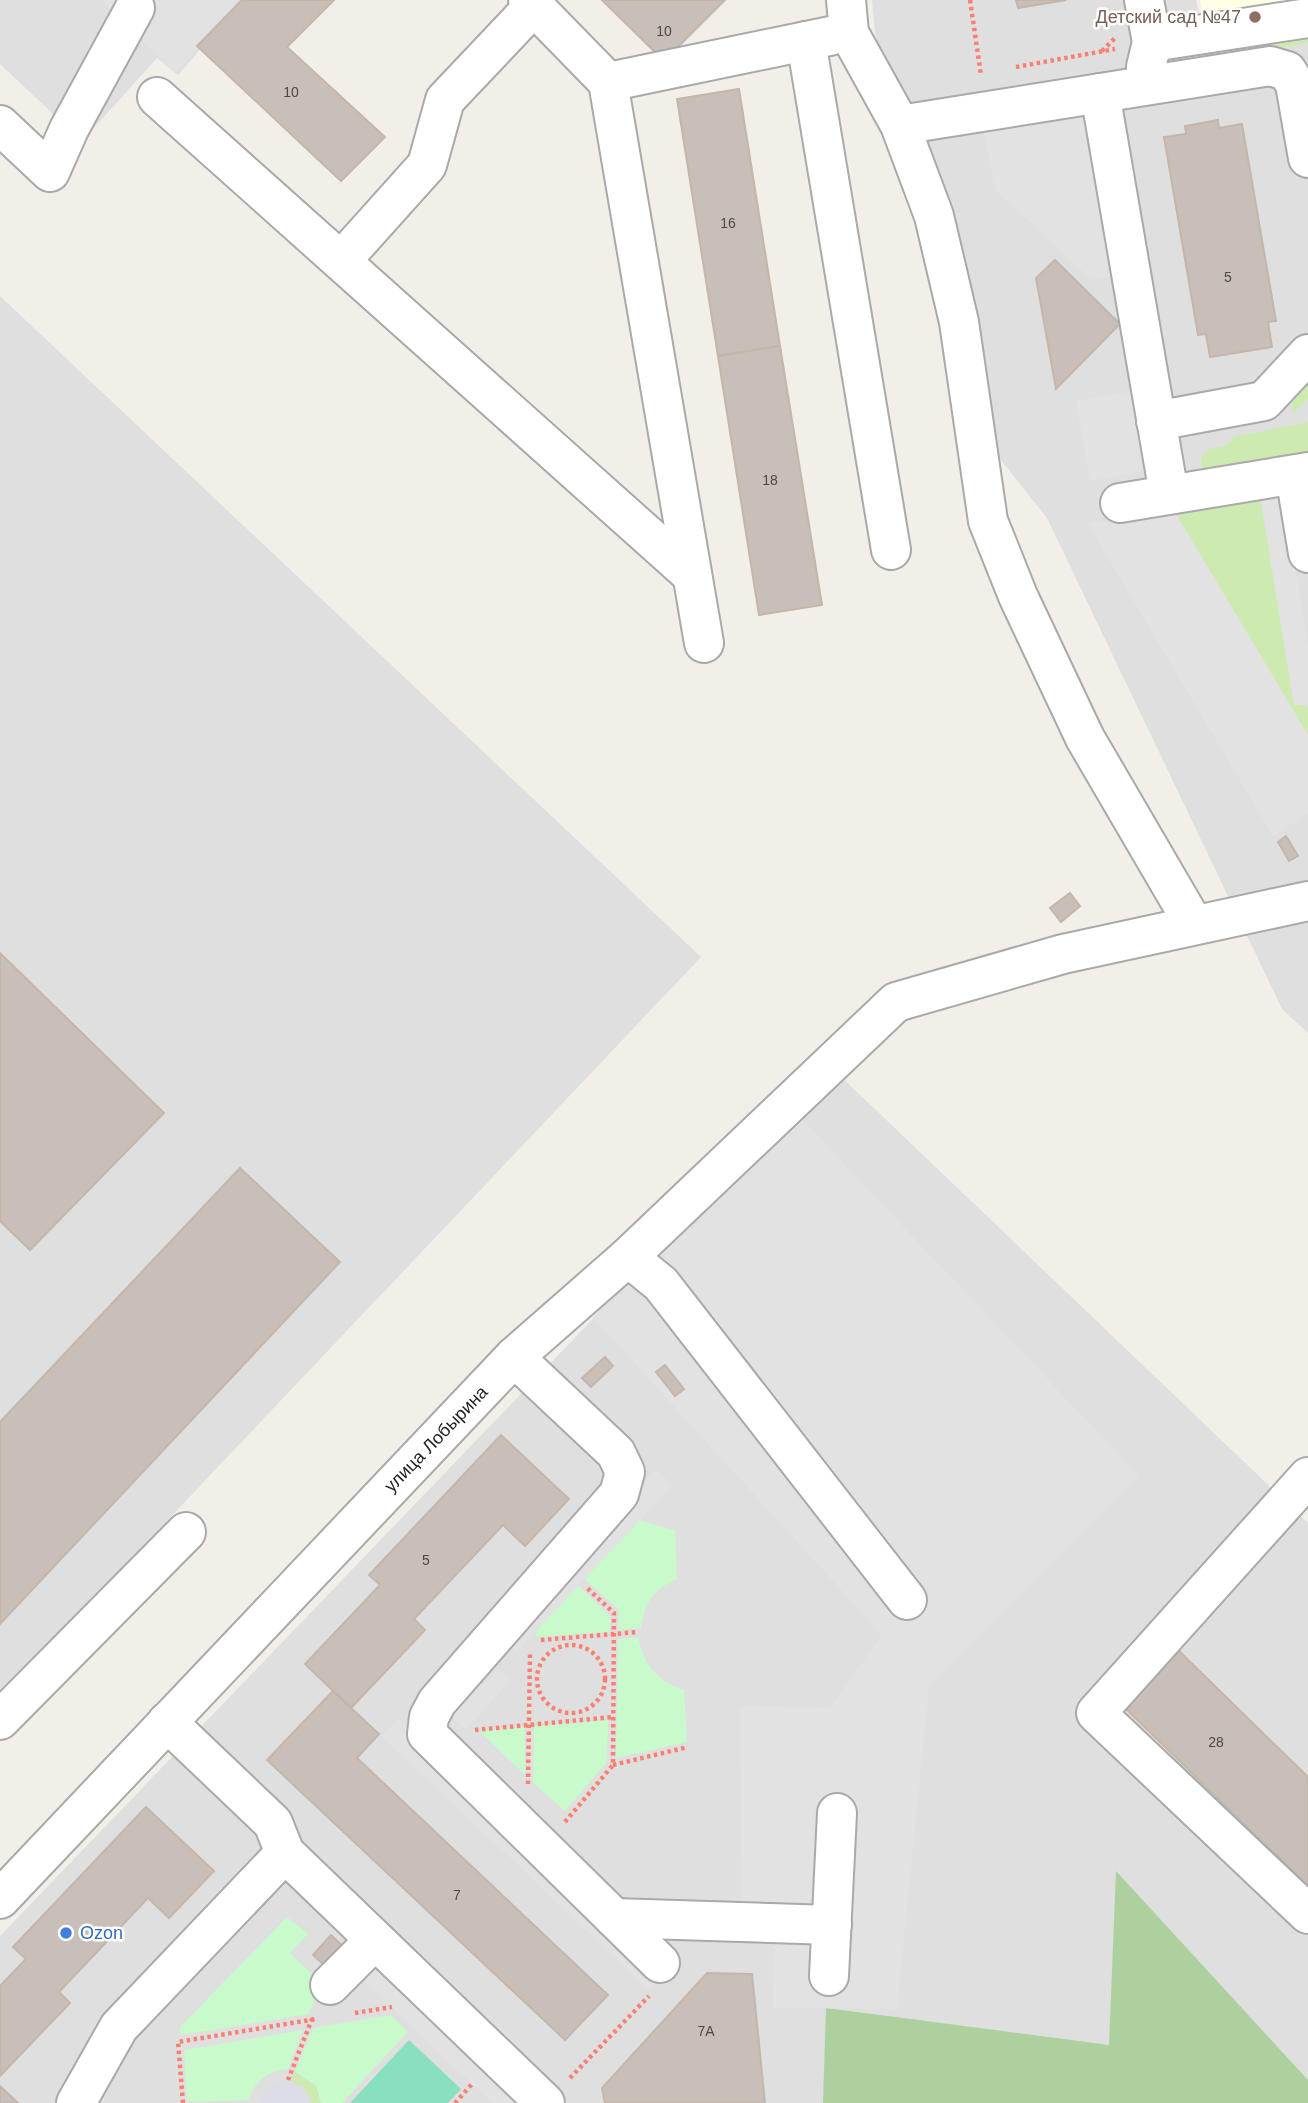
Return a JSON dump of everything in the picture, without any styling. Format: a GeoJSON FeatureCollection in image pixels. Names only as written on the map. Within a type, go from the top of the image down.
{"type":"FeatureCollection","features":[{"type":"Feature","properties":{"kind":"street"},"geometry":{"type":"LineString","coordinates":[[1141,86],[1152,42],[1144,0]]}},
{"type":"Feature","properties":{"kind":"street"},"geometry":{"type":"LineString","coordinates":[[341,261],[427,165],[445,100],[531,3],[608,82],[704,643]]}},
{"type":"Feature","properties":{"kind":"street"},"geometry":{"type":"LineString","coordinates":[[0,125],[50,172],[69,129],[135,9]]}},
{"type":"Feature","properties":{"kind":"street"},"geometry":{"type":"LineString","coordinates":[[1152,42],[1244,14],[1308,18]]}},
{"type":"Feature","properties":{"kind":"street"},"geometry":{"type":"LineString","coordinates":[[608,82],[806,41],[847,16],[900,125],[934,216],[960,322],[988,521],[1018,596],[1085,738],[1193,923],[1308,901]]}},
{"type":"Feature","properties":{"kind":"street"},"geometry":{"type":"LineString","coordinates":[[806,41],[891,550]]}},
{"type":"Feature","properties":{"kind":"street"},"geometry":{"type":"LineString","coordinates":[[900,125],[1270,66],[1287,71],[1295,84],[1308,158]]}},
{"type":"Feature","properties":{"kind":"street"},"geometry":{"type":"LineString","coordinates":[[1100,93],[1169,494]]}},
{"type":"Feature","properties":{"kind":"street"},"geometry":{"type":"LineString","coordinates":[[157,97],[692,575]]}},
{"type":"Feature","properties":{"kind":"street"},"geometry":{"type":"LineString","coordinates":[[1156,421],[1264,401],[1308,354]]}},
{"type":"Feature","properties":{"kind":"street"},"geometry":{"type":"LineString","coordinates":[[1120,503],[1301,474],[1308,553]]}},
{"type":"Feature","properties":{"kind":"street","name":"улица Лобырина"},"geometry":{"type":"LineString","coordinates":[[0,1899],[514,1357],[628,1258],[896,1002],[1063,954],[1193,923]]}},
{"type":"Feature","properties":{"kind":"street"},"geometry":{"type":"LineString","coordinates":[[628,1258],[661,1284],[907,1600]]}},
{"type":"Feature","properties":{"kind":"street"},"geometry":{"type":"LineString","coordinates":[[514,1357],[616,1453],[625,1472],[619,1494],[437,1702],[429,1717],[427,1734],[660,1963]]}},
{"type":"Feature","properties":{"kind":"street"},"geometry":{"type":"LineString","coordinates":[[1308,1476],[1096,1713],[1308,1914]]}},
{"type":"Feature","properties":{"kind":"street"},"geometry":{"type":"LineString","coordinates":[[0,1720],[186,1532]]}},
{"type":"Feature","properties":{"kind":"street"},"geometry":{"type":"LineString","coordinates":[[167,1722],[272,1823],[285,1853],[437,2000],[553,2095]]}},
{"type":"Feature","properties":{"kind":"street"},"geometry":{"type":"LineString","coordinates":[[829,1976],[837,1813]]}},
{"type":"Feature","properties":{"kind":"street"},"geometry":{"type":"LineString","coordinates":[[76,2103],[119,2027],[285,1853]]}},
{"type":"Feature","properties":{"kind":"street"},"geometry":{"type":"LineString","coordinates":[[614,1918],[832,1925]]}},
{"type":"Feature","properties":{"kind":"street"},"geometry":{"type":"LineString","coordinates":[[335,2006],[375,1940]]}},
{"type":"Feature","properties":{"kind":"path"},"geometry":{"type":"LineString","coordinates":[[970,0],[983,85]]}},
{"type":"Feature","properties":{"kind":"path"},"geometry":{"type":"LineString","coordinates":[[1008,68],[1152,42]]}},
{"type":"Feature","properties":{"kind":"path"},"geometry":{"type":"LineString","coordinates":[[981,73],[994,70]]}},
{"type":"Feature","properties":{"kind":"path"},"geometry":{"type":"LineString","coordinates":[[559,1562],[614,1613],[613,1765]]}},
{"type":"Feature","properties":{"kind":"path"},"geometry":{"type":"LineString","coordinates":[[535,1840],[529,1725],[530,1640],[638,1632]]}},
{"type":"Feature","properties":{"kind":"path"},"geometry":{"type":"LineString","coordinates":[[569,1637],[569,1646]]}},
{"type":"Feature","properties":{"kind":"path"},"geometry":{"type":"LineString","coordinates":[[569,1646],[579,1646],[594,1654],[603,1667],[606,1678],[602,1695],[595,1704],[586,1710],[573,1713],[558,1711],[549,1705],[539,1691],[537,1680],[544,1659],[557,1648],[569,1646]]}},
{"type":"Feature","properties":{"kind":"path"},"geometry":{"type":"LineString","coordinates":[[606,1678],[613,1678]]}},
{"type":"Feature","properties":{"kind":"path"},"geometry":{"type":"LineString","coordinates":[[530,1680],[537,1680]]}},
{"type":"Feature","properties":{"kind":"path"},"geometry":{"type":"LineString","coordinates":[[572,1721],[573,1713]]}},
{"type":"Feature","properties":{"kind":"path"},"geometry":{"type":"LineString","coordinates":[[427,1734],[613,1717]]}},
{"type":"Feature","properties":{"kind":"path"},"geometry":{"type":"LineString","coordinates":[[535,1840],[613,1765],[688,1747]]}},
{"type":"Feature","properties":{"kind":"path"},"geometry":{"type":"LineString","coordinates":[[553,2095],[672,1972],[660,1963]]}},
{"type":"Feature","properties":{"kind":"path"},"geometry":{"type":"LineString","coordinates":[[288,2080],[324,1990],[335,2006]]}},
{"type":"Feature","properties":{"kind":"path"},"geometry":{"type":"LineString","coordinates":[[183,2103],[178,2042],[312,2020],[335,2006],[437,2000]]}},
{"type":"Feature","properties":{"kind":"shaded area"},"geometry":{"type":"Polygon","coordinates":[[[0,0],[243,0],[178,75],[157,58],[82,141],[0,64],[0,0]]]}},
{"type":"Feature","properties":{"kind":"shaded area"},"geometry":{"type":"Polygon","coordinates":[[[101,0],[238,0],[176,73],[101,0]]]}},
{"type":"Feature","properties":{"kind":"shaded area"},"geometry":{"type":"Polygon","coordinates":[[[872,0],[1196,0],[1209,55],[1308,43],[1308,1033],[1282,1009],[1047,518],[985,440],[933,201],[875,33],[872,0]]]}},
{"type":"Feature","properties":{"kind":"shaded area","name":"Детский сад №47"},"geometry":{"type":"Polygon","coordinates":[[[1200,0],[1308,0],[1308,39],[1209,55],[1200,0]]]}},
{"type":"Feature","properties":{"kind":"shaded area"},"geometry":{"type":"Polygon","coordinates":[[[1083,79],[1117,276],[1092,280],[995,189],[978,98],[1083,79]]]}},
{"type":"Feature","properties":{"kind":"shaded area"},"geometry":{"type":"Polygon","coordinates":[[[0,296],[701,957],[0,1697],[0,296]]]}},
{"type":"Feature","properties":{"kind":"shaded area"},"geometry":{"type":"Polygon","coordinates":[[[1134,391],[1148,470],[1090,481],[1076,401],[1134,391]]]}},
{"type":"Feature","properties":{"kind":"shaded area"},"geometry":{"type":"Polygon","coordinates":[[[1283,490],[1308,646],[1308,704],[1301,705],[1294,705],[1260,495],[1283,490]]]}},
{"type":"Feature","properties":{"kind":"shaded area"},"geometry":{"type":"Polygon","coordinates":[[[1173,509],[1308,735],[1308,814],[1273,836],[1088,524],[1173,509]]]}},
{"type":"Feature","properties":{"kind":"shaded area"},"geometry":{"type":"Polygon","coordinates":[[[833,1069],[1308,1523],[1308,2103],[0,2103],[0,1936],[833,1069]]]}},
{"type":"Feature","properties":{"kind":"shaded area"},"geometry":{"type":"Polygon","coordinates":[[[794,1111],[1139,1476],[929,1686],[897,2009],[773,2008],[775,1909],[742,1907],[740,1706],[830,1708],[882,1635],[593,1317],[794,1111]]]}},
{"type":"Feature","properties":{"kind":"shaded area"},"geometry":{"type":"Polygon","coordinates":[[[656,1469],[673,1485],[516,1652],[499,1636],[656,1469]]]}},
{"type":"Feature","properties":{"kind":"shaded area"},"geometry":{"type":"Polygon","coordinates":[[[498,1668],[511,1680],[465,1729],[452,1717],[498,1668]]]}},
{"type":"Feature","properties":{"kind":"shaded area"},"geometry":{"type":"Polygon","coordinates":[[[398,1719],[665,1973],[649,1990],[382,1736],[398,1719]]]}},
{"type":"Feature","properties":{"kind":"shaded area"},"geometry":{"type":"Polygon","coordinates":[[[371,1958],[521,2103],[492,2103],[356,1973],[371,1958]]]}},
{"type":"Feature","properties":{"kind":"shaded area"},"geometry":{"type":"Polygon","coordinates":[[[283,2080],[304,2087],[311,2103],[260,2103],[267,2088],[283,2080]]]}},
{"type":"Feature","properties":{"kind":"green space"},"geometry":{"type":"Polygon","coordinates":[[[1308,39],[1308,43],[1175,66],[1172,61],[1308,39]]]}},
{"type":"Feature","properties":{"kind":"green space"},"geometry":{"type":"Polygon","coordinates":[[[1308,380],[1308,398],[1293,414],[1292,399],[1308,380]]]}},
{"type":"Feature","properties":{"kind":"green space"},"geometry":{"type":"Polygon","coordinates":[[[1308,420],[1308,456],[1203,472],[1201,457],[1209,449],[1225,446],[1236,436],[1305,423],[1308,420]]]}},
{"type":"Feature","properties":{"kind":"green space"},"geometry":{"type":"Polygon","coordinates":[[[1260,495],[1294,704],[1308,707],[1308,735],[1173,509],[1260,495]]]}},
{"type":"Feature","properties":{"kind":"green space"},"geometry":{"type":"Polygon","coordinates":[[[640,1520],[675,1531],[677,1579],[656,1592],[645,1611],[641,1628],[618,1630],[619,1610],[584,1579],[640,1520]]]}},
{"type":"Feature","properties":{"kind":"green space"},"geometry":{"type":"Polygon","coordinates":[[[578,1585],[610,1616],[610,1632],[536,1637],[536,1631],[578,1585]]]}},
{"type":"Feature","properties":{"kind":"green space"},"geometry":{"type":"Polygon","coordinates":[[[638,1637],[653,1670],[666,1682],[684,1690],[687,1742],[616,1758],[618,1639],[638,1637]]]}},
{"type":"Feature","properties":{"kind":"green space"},"geometry":{"type":"Polygon","coordinates":[[[608,1720],[607,1762],[565,1811],[533,1783],[534,1726],[608,1720]]]}},
{"type":"Feature","properties":{"kind":"green space"},"geometry":{"type":"Polygon","coordinates":[[[525,1727],[525,1775],[479,1731],[525,1727]]]}},
{"type":"Feature","properties":{"kind":"green space"},"geometry":{"type":"Polygon","coordinates":[[[1116,1871],[1308,2080],[1308,2103],[823,2103],[826,2008],[1109,2045],[1116,1871]]]}},
{"type":"Feature","properties":{"kind":"green space"},"geometry":{"type":"Polygon","coordinates":[[[287,1917],[308,1934],[290,1953],[321,1983],[309,2014],[180,2035],[180,2027],[287,1917]]]}},
{"type":"Feature","properties":{"kind":"green space"},"geometry":{"type":"Polygon","coordinates":[[[391,2015],[408,2032],[342,2103],[321,2103],[316,2085],[295,2072],[313,2028],[391,2015]]]}},
{"type":"Feature","properties":{"kind":"green space"},"geometry":{"type":"Polygon","coordinates":[[[303,2030],[288,2069],[268,2074],[258,2082],[249,2100],[187,2102],[184,2050],[303,2030]]]}},
{"type":"Feature","properties":{"kind":"green space"},"geometry":{"type":"Polygon","coordinates":[[[409,2040],[461,2089],[448,2103],[350,2103],[409,2040]]]}},
{"type":"Feature","properties":{"kind":"green space"},"geometry":{"type":"Polygon","coordinates":[[[295,2072],[316,2086],[321,2103],[311,2103],[310,2098],[291,2081],[295,2072]]]}},
{"type":"Feature","properties":{"kind":"building"},"geometry":{"type":"Polygon","coordinates":[[[242,0],[334,0],[287,47],[385,137],[341,181],[197,46],[242,0]]]}},
{"type":"Feature","properties":{"kind":"building"},"geometry":{"type":"Polygon","coordinates":[[[602,0],[725,0],[664,61],[602,0]]]}},
{"type":"Feature","properties":{"kind":"building"},"geometry":{"type":"Polygon","coordinates":[[[1016,0],[1066,0],[1018,8],[1016,0]]]}},
{"type":"Feature","properties":{"kind":"building"},"geometry":{"type":"Polygon","coordinates":[[[739,89],[780,346],[718,356],[677,99],[739,89]]]}},
{"type":"Feature","properties":{"kind":"building"},"geometry":{"type":"Polygon","coordinates":[[[1218,120],[1219,128],[1242,124],[1276,321],[1268,322],[1272,347],[1210,357],[1206,334],[1198,335],[1164,137],[1186,134],[1185,126],[1218,120]]]}},
{"type":"Feature","properties":{"kind":"building"},"geometry":{"type":"Polygon","coordinates":[[[1055,260],[1120,324],[1056,389],[1036,278],[1055,260]]]}},
{"type":"Feature","properties":{"kind":"building"},"geometry":{"type":"Polygon","coordinates":[[[780,346],[822,605],[759,615],[718,356],[780,346]]]}},
{"type":"Feature","properties":{"kind":"building"},"geometry":{"type":"Polygon","coordinates":[[[1286,836],[1298,856],[1289,861],[1278,842],[1286,836]]]}},
{"type":"Feature","properties":{"kind":"building"},"geometry":{"type":"Polygon","coordinates":[[[1070,893],[1080,906],[1061,922],[1050,908],[1070,893]]]}},
{"type":"Feature","properties":{"kind":"building"},"geometry":{"type":"Polygon","coordinates":[[[0,953],[164,1113],[30,1250],[0,1221],[0,953]]]}},
{"type":"Feature","properties":{"kind":"building"},"geometry":{"type":"Polygon","coordinates":[[[240,1168],[340,1262],[0,1624],[0,1422],[240,1168]]]}},
{"type":"Feature","properties":{"kind":"building"},"geometry":{"type":"Polygon","coordinates":[[[605,1357],[613,1366],[591,1387],[582,1378],[605,1357]]]}},
{"type":"Feature","properties":{"kind":"building"},"geometry":{"type":"Polygon","coordinates":[[[665,1365],[684,1389],[675,1396],[656,1372],[665,1365]]]}},
{"type":"Feature","properties":{"kind":"building"},"geometry":{"type":"Polygon","coordinates":[[[501,1435],[569,1499],[525,1546],[503,1525],[414,1619],[425,1630],[351,1708],[305,1664],[380,1585],[369,1575],[501,1435]]]}},
{"type":"Feature","properties":{"kind":"building"},"geometry":{"type":"Polygon","coordinates":[[[1179,1651],[1308,1777],[1308,1886],[1124,1707],[1179,1651]]]}},
{"type":"Feature","properties":{"kind":"building"},"geometry":{"type":"Polygon","coordinates":[[[333,1691],[379,1734],[357,1758],[608,1995],[565,2040],[267,1760],[333,1691]]]}},
{"type":"Feature","properties":{"kind":"building"},"geometry":{"type":"Polygon","coordinates":[[[146,1807],[214,1871],[169,1918],[148,1898],[59,1992],[70,2003],[0,2076],[0,1986],[26,1959],[13,1947],[146,1807]]]}},
{"type":"Feature","properties":{"kind":"building"},"geometry":{"type":"Polygon","coordinates":[[[331,1935],[349,1952],[331,1971],[313,1955],[331,1935]]]}},
{"type":"Feature","properties":{"kind":"building"},"geometry":{"type":"Polygon","coordinates":[[[707,1973],[752,1974],[765,2103],[605,2103],[602,2088],[707,1973]]]}},
{"type":"Feature","properties":{"kind":"building"},"geometry":{"type":"Polygon","coordinates":[[[0,2086],[18,2103],[0,2103],[0,2086]]]}},
{"type":"Feature","properties":{"kind":"place","name":"Детский сад №47"},"geometry":{"type":"Point","coordinates":[1255,17]}},
{"type":"Feature","properties":{"kind":"place","name":"Ozon"},"geometry":{"type":"Point","coordinates":[66,1933]}}]}
